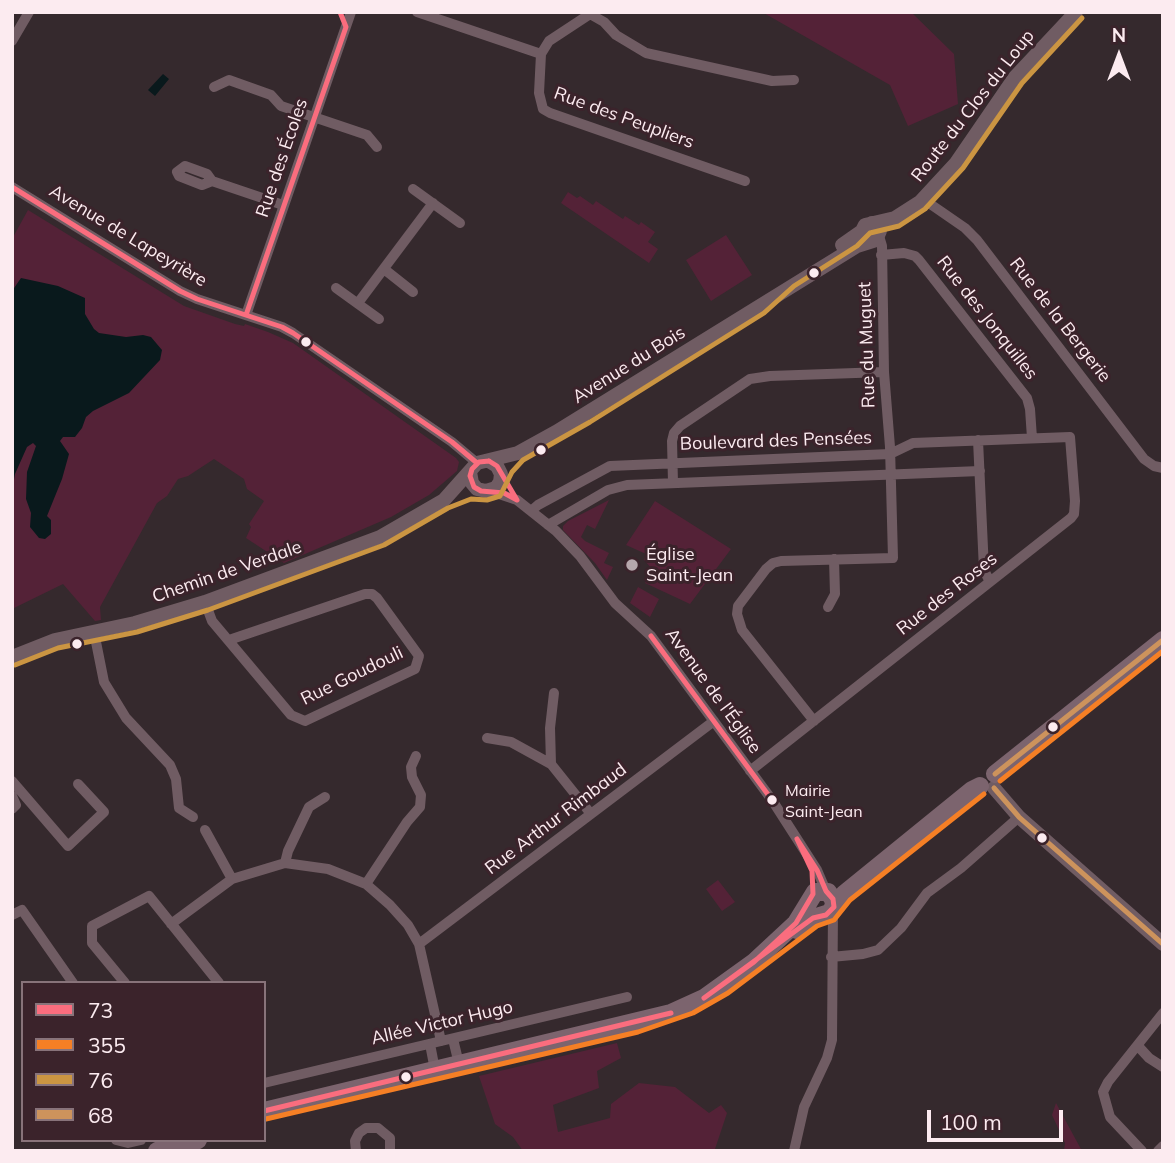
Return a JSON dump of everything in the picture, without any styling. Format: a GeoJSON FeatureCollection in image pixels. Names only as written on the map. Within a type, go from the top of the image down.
{"type":"FeatureCollection","features":[{"type":"Feature","properties":{"kind":"main road"},"geometry":{"type":"LineString","coordinates":[[266,1111],[671,1013],[723,986],[838,888],[990,783],[1163,640]]}},
{"type":"Feature","properties":{"kind":"main road"},"geometry":{"type":"LineString","coordinates":[[823,903],[844,894],[927,827]]}},
{"type":"Feature","properties":{"kind":"main road"},"geometry":{"type":"LineString","coordinates":[[157,1151],[177,1142]]}},
{"type":"Feature","properties":{"kind":"main road"},"geometry":{"type":"LineString","coordinates":[[176,1151],[194,1142]]}},
{"type":"Feature","properties":{"kind":"street","name":"Rue des Écoles"},"geometry":{"type":"LineString","coordinates":[[246,315],[351,12]]}},
{"type":"Feature","properties":{"kind":"street"},"geometry":{"type":"LineString","coordinates":[[417,12],[541,54],[549,41],[590,13],[604,22],[616,35],[646,53],[772,81],[794,80]]}},
{"type":"Feature","properties":{"kind":"street","name":"Route du Clos du Loup"},"geometry":{"type":"LineString","coordinates":[[872,234],[921,200],[956,163],[1015,77],[1076,12]]}},
{"type":"Feature","properties":{"kind":"street"},"geometry":{"type":"LineString","coordinates":[[12,41],[27,13]]}},
{"type":"Feature","properties":{"kind":"street","name":"Rue des Peupliers"},"geometry":{"type":"LineString","coordinates":[[541,54],[539,93],[543,109],[745,180]]}},
{"type":"Feature","properties":{"kind":"street"},"geometry":{"type":"LineString","coordinates":[[214,87],[229,80],[271,95],[281,106],[367,135],[377,147]]}},
{"type":"Feature","properties":{"kind":"street"},"geometry":{"type":"LineString","coordinates":[[212,181],[284,205]]}},
{"type":"Feature","properties":{"kind":"street","name":"Avenue de Lapeyrière"},"geometry":{"type":"LineString","coordinates":[[12,187],[180,291],[293,333],[452,442],[479,465]]}},
{"type":"Feature","properties":{"kind":"street"},"geometry":{"type":"LineString","coordinates":[[413,189],[460,223]]}},
{"type":"Feature","properties":{"kind":"street","name":"Rue de la Bergerie"},"geometry":{"type":"LineString","coordinates":[[921,200],[965,228],[977,240],[1144,459],[1163,468]]}},
{"type":"Feature","properties":{"kind":"street"},"geometry":{"type":"LineString","coordinates":[[358,303],[433,203]]}},
{"type":"Feature","properties":{"kind":"street","name":"Rue du Muguet"},"geometry":{"type":"LineString","coordinates":[[834,559],[893,558],[881,255],[872,234]]}},
{"type":"Feature","properties":{"kind":"street","name":"Avenue du Bois"},"geometry":{"type":"LineString","coordinates":[[479,465],[517,453],[585,415],[758,306],[780,296],[872,234]]}},
{"type":"Feature","properties":{"kind":"street","name":"Rue des Jonquilles"},"geometry":{"type":"LineString","coordinates":[[881,255],[904,253],[919,260],[1027,398],[1032,438]]}},
{"type":"Feature","properties":{"kind":"street"},"geometry":{"type":"LineString","coordinates":[[384,269],[412,292]]}},
{"type":"Feature","properties":{"kind":"street"},"geometry":{"type":"LineString","coordinates":[[336,288],[379,319]]}},
{"type":"Feature","properties":{"kind":"street"},"geometry":{"type":"LineString","coordinates":[[673,483],[672,441],[680,426],[750,379],[884,372]]}},
{"type":"Feature","properties":{"kind":"street","name":"Rue des Roses"},"geometry":{"type":"LineString","coordinates":[[750,771],[1074,514],[1070,437],[1032,438]]}},
{"type":"Feature","properties":{"kind":"street","name":"Boulevard des Pensées"},"geometry":{"type":"LineString","coordinates":[[531,510],[610,466],[890,454],[913,443],[1032,438]]}},
{"type":"Feature","properties":{"kind":"street"},"geometry":{"type":"LineString","coordinates":[[978,440],[984,570],[990,582]]}},
{"type":"Feature","properties":{"kind":"street","name":"Avenue du Bois"},"geometry":{"type":"LineString","coordinates":[[501,475],[517,453]]}},
{"type":"Feature","properties":{"kind":"street"},"geometry":{"type":"LineString","coordinates":[[479,465],[497,466],[501,475],[496,488],[484,490],[472,483],[479,465]]}},
{"type":"Feature","properties":{"kind":"street","name":"Chemin de Verdale"},"geometry":{"type":"LineString","coordinates":[[12,657],[40,644],[143,621],[205,602],[380,537],[444,500],[479,465]]}},
{"type":"Feature","properties":{"kind":"street"},"geometry":{"type":"LineString","coordinates":[[548,525],[608,490],[627,485],[980,471]]}},
{"type":"Feature","properties":{"kind":"street","name":"Avenue de l'Église"},"geometry":{"type":"LineString","coordinates":[[501,475],[517,500]]}},
{"type":"Feature","properties":{"kind":"street","name":"Chemin de Verdale"},"geometry":{"type":"LineString","coordinates":[[444,500],[484,490]]}},
{"type":"Feature","properties":{"kind":"street","name":"Avenue de l'Église"},"geometry":{"type":"LineString","coordinates":[[484,490],[517,500],[531,510],[580,555],[615,603],[651,636],[772,800],[817,870],[828,937],[831,941],[831,957]]}},
{"type":"Feature","properties":{"kind":"street"},"geometry":{"type":"LineString","coordinates":[[814,721],[742,630],[737,614],[738,607],[766,569],[774,564],[834,559],[835,594],[828,607]]}},
{"type":"Feature","properties":{"kind":"street","name":"Rue Goudouli"},"geometry":{"type":"LineString","coordinates":[[205,602],[212,621],[291,715],[305,721],[415,669],[419,656],[372,594],[365,594],[229,640]]}},
{"type":"Feature","properties":{"kind":"street"},"geometry":{"type":"LineString","coordinates":[[94,632],[104,682],[127,718],[170,765],[176,779],[179,808],[193,817]]}},
{"type":"Feature","properties":{"kind":"street"},"geometry":{"type":"LineString","coordinates":[[551,764],[550,728],[554,693]]}},
{"type":"Feature","properties":{"kind":"street","name":"Rue Arthur Rimbaud"},"geometry":{"type":"LineString","coordinates":[[419,944],[714,721]]}},
{"type":"Feature","properties":{"kind":"street"},"geometry":{"type":"LineString","coordinates":[[487,738],[511,743],[551,764],[591,814]]}},
{"type":"Feature","properties":{"kind":"street"},"geometry":{"type":"LineString","coordinates":[[366,884],[420,807],[421,795],[411,767],[416,756]]}},
{"type":"Feature","properties":{"kind":"street"},"geometry":{"type":"LineString","coordinates":[[12,781],[68,846],[104,812],[78,785]]}},
{"type":"Feature","properties":{"kind":"street"},"geometry":{"type":"LineString","coordinates":[[990,783],[1019,817],[1163,944]]}},
{"type":"Feature","properties":{"kind":"street"},"geometry":{"type":"LineString","coordinates":[[12,796],[16,805],[12,809]]}},
{"type":"Feature","properties":{"kind":"street"},"geometry":{"type":"LineString","coordinates":[[285,863],[309,807],[325,797]]}},
{"type":"Feature","properties":{"kind":"street"},"geometry":{"type":"LineString","coordinates":[[794,1151],[804,1107],[827,1059],[832,1040],[831,957],[878,950],[901,928],[927,894],[1019,817]]}},
{"type":"Feature","properties":{"kind":"street"},"geometry":{"type":"LineString","coordinates":[[205,830],[232,879]]}},
{"type":"Feature","properties":{"kind":"street"},"geometry":{"type":"LineString","coordinates":[[171,924],[232,879],[285,863],[328,869],[366,884],[408,925],[419,944],[441,1041],[435,1070]]}},
{"type":"Feature","properties":{"kind":"street"},"geometry":{"type":"LineString","coordinates":[[123,981],[92,943],[92,926],[149,896],[217,981]]}},
{"type":"Feature","properties":{"kind":"street"},"geometry":{"type":"LineString","coordinates":[[12,915],[22,910],[72,981]]}},
{"type":"Feature","properties":{"kind":"street","name":"Allée Victor Hugo"},"geometry":{"type":"LineString","coordinates":[[266,1083],[627,998]]}},
{"type":"Feature","properties":{"kind":"street"},"geometry":{"type":"LineString","coordinates":[[1142,1151],[1110,1117],[1103,1092],[1163,1013]]}},
{"type":"Feature","properties":{"kind":"street"},"geometry":{"type":"LineString","coordinates":[[441,1041],[459,1064]]}},
{"type":"Feature","properties":{"kind":"street"},"geometry":{"type":"LineString","coordinates":[[1138,1046],[1149,1059],[1163,1067]]}},
{"type":"Feature","properties":{"kind":"street"},"geometry":{"type":"LineString","coordinates":[[356,1151],[355,1141],[359,1133],[366,1128],[379,1128],[390,1138],[390,1151]]}},
{"type":"Feature","properties":{"kind":"street"},"geometry":{"type":"LineString","coordinates":[[1158,1151],[1163,1146]]}},
{"type":"Feature","properties":{"kind":"shaded area"},"geometry":{"type":"Polygon","coordinates":[[[762,12],[911,12],[954,54],[958,104],[908,126],[890,85],[762,12]]]}},
{"type":"Feature","properties":{"kind":"shaded area"},"geometry":{"type":"Polygon","coordinates":[[[163,74],[169,79],[155,96],[148,90],[163,74]]]}},
{"type":"Feature","properties":{"kind":"shaded area"},"geometry":{"type":"Polygon","coordinates":[[[568,192],[593,205],[596,201],[623,219],[625,216],[639,225],[641,222],[655,232],[648,242],[658,249],[649,263],[561,203],[568,192]]]}},
{"type":"Feature","properties":{"kind":"shaded area"},"geometry":{"type":"Polygon","coordinates":[[[28,210],[184,306],[235,324],[245,324],[293,343],[456,458],[459,462],[457,471],[429,495],[391,517],[284,563],[246,538],[251,527],[249,524],[264,501],[247,489],[244,479],[214,459],[188,476],[178,479],[167,496],[157,503],[100,607],[101,620],[95,621],[63,584],[12,609],[12,239],[28,210]]]}},
{"type":"Feature","properties":{"kind":"shaded area"},"geometry":{"type":"Polygon","coordinates":[[[726,235],[752,275],[711,301],[686,260],[726,235]]]}},
{"type":"Feature","properties":{"kind":"shaded area"},"geometry":{"type":"Polygon","coordinates":[[[21,278],[58,286],[85,298],[85,314],[99,333],[151,337],[162,350],[160,360],[129,393],[93,411],[86,417],[75,437],[63,437],[60,441],[69,454],[47,516],[51,520],[51,534],[45,539],[39,538],[30,527],[31,513],[26,499],[27,472],[36,446],[33,443],[27,447],[15,474],[12,490],[12,291],[21,278]]]}},
{"type":"Feature","properties":{"kind":"shaded area"},"geometry":{"type":"Polygon","coordinates":[[[609,500],[595,529],[587,525],[581,537],[609,553],[604,563],[613,567],[607,580],[595,563],[563,530],[563,526],[609,500]]]}},
{"type":"Feature","properties":{"kind":"shaded area"},"geometry":{"type":"Polygon","coordinates":[[[655,501],[731,549],[690,604],[645,583],[652,569],[644,560],[646,554],[626,545],[655,501]]]}},
{"type":"Feature","properties":{"kind":"shaded area"},"geometry":{"type":"Polygon","coordinates":[[[638,587],[659,599],[650,617],[630,603],[638,587]]]}},
{"type":"Feature","properties":{"kind":"shaded area"},"geometry":{"type":"Polygon","coordinates":[[[718,880],[735,902],[722,911],[706,889],[718,880]]]}},
{"type":"Feature","properties":{"kind":"shaded area"},"geometry":{"type":"Polygon","coordinates":[[[617,1043],[621,1058],[597,1071],[599,1088],[553,1105],[558,1132],[610,1118],[611,1104],[639,1083],[675,1087],[709,1113],[721,1105],[727,1113],[715,1149],[717,1151],[523,1151],[513,1137],[495,1124],[479,1076],[617,1043]]]}},
{"type":"Feature","properties":{"kind":"shaded area"},"geometry":{"type":"Polygon","coordinates":[[[1056,1103],[1082,1151],[1064,1151],[1065,1143],[1052,1115],[1056,1103]]]}},
{"type":"Feature","properties":{"kind":"transit line","name":"73"},"geometry":{"type":"LineString","coordinates":[[246,315],[346,27],[340,12]]}},
{"type":"Feature","properties":{"kind":"transit line","name":"76"},"geometry":{"type":"LineString","coordinates":[[15,665],[58,648],[137,632],[208,610],[384,545],[448,508],[471,499],[487,500],[500,496],[512,472],[523,460],[590,422],[764,313],[794,286],[857,246],[870,233],[899,226],[925,209],[963,168],[1022,83],[1082,18]]}},
{"type":"Feature","properties":{"kind":"transit line","name":"73"},"geometry":{"type":"LineString","coordinates":[[12,187],[180,291],[293,333],[452,442],[477,463]]}},
{"type":"Feature","properties":{"kind":"transit line","name":"73"},"geometry":{"type":"LineString","coordinates":[[489,461],[497,466],[517,500],[504,493],[481,491],[474,487],[470,476],[472,469],[479,462],[489,461]]}},
{"type":"Feature","properties":{"kind":"transit line","name":"73"},"geometry":{"type":"LineString","coordinates":[[651,636],[772,800]]}},
{"type":"Feature","properties":{"kind":"transit line","name":"73"},"geometry":{"type":"LineString","coordinates":[[651,636],[772,800]]}},
{"type":"Feature","properties":{"kind":"transit line","name":"68"},"geometry":{"type":"LineString","coordinates":[[995,774],[1163,640]]}},
{"type":"Feature","properties":{"kind":"transit line","name":"355"},"geometry":{"type":"LineString","coordinates":[[1000,781],[1163,651]]}},
{"type":"Feature","properties":{"kind":"transit line","name":"68"},"geometry":{"type":"LineString","coordinates":[[994,788],[1019,817],[1163,944]]}},
{"type":"Feature","properties":{"kind":"transit line","name":"355"},"geometry":{"type":"LineString","coordinates":[[266,1119],[638,1032],[693,1013],[728,993],[817,926],[834,920],[850,900],[984,794]]}},
{"type":"Feature","properties":{"kind":"transit line","name":"73"},"geometry":{"type":"LineString","coordinates":[[704,998],[754,962],[796,923],[813,894],[812,871],[797,839]]}},
{"type":"Feature","properties":{"kind":"transit line","name":"73"},"geometry":{"type":"LineString","coordinates":[[704,998],[813,918],[826,915],[834,907],[833,899],[797,839]]}},
{"type":"Feature","properties":{"kind":"transit line","name":"73"},"geometry":{"type":"LineString","coordinates":[[266,1111],[671,1013]]}},
{"type":"Feature","properties":{"kind":"transit line","name":"73"},"geometry":{"type":"LineString","coordinates":[[266,1111],[671,1013]]}},
{"type":"Feature","properties":{"kind":"place","name":"Église Saint-Jean"},"geometry":{"type":"Point","coordinates":[632,565]}},
{"type":"Feature","properties":{"kind":"place","name":"Mairie Saint-Jean"},"geometry":{"type":"Point","coordinates":[772,800]}}]}
